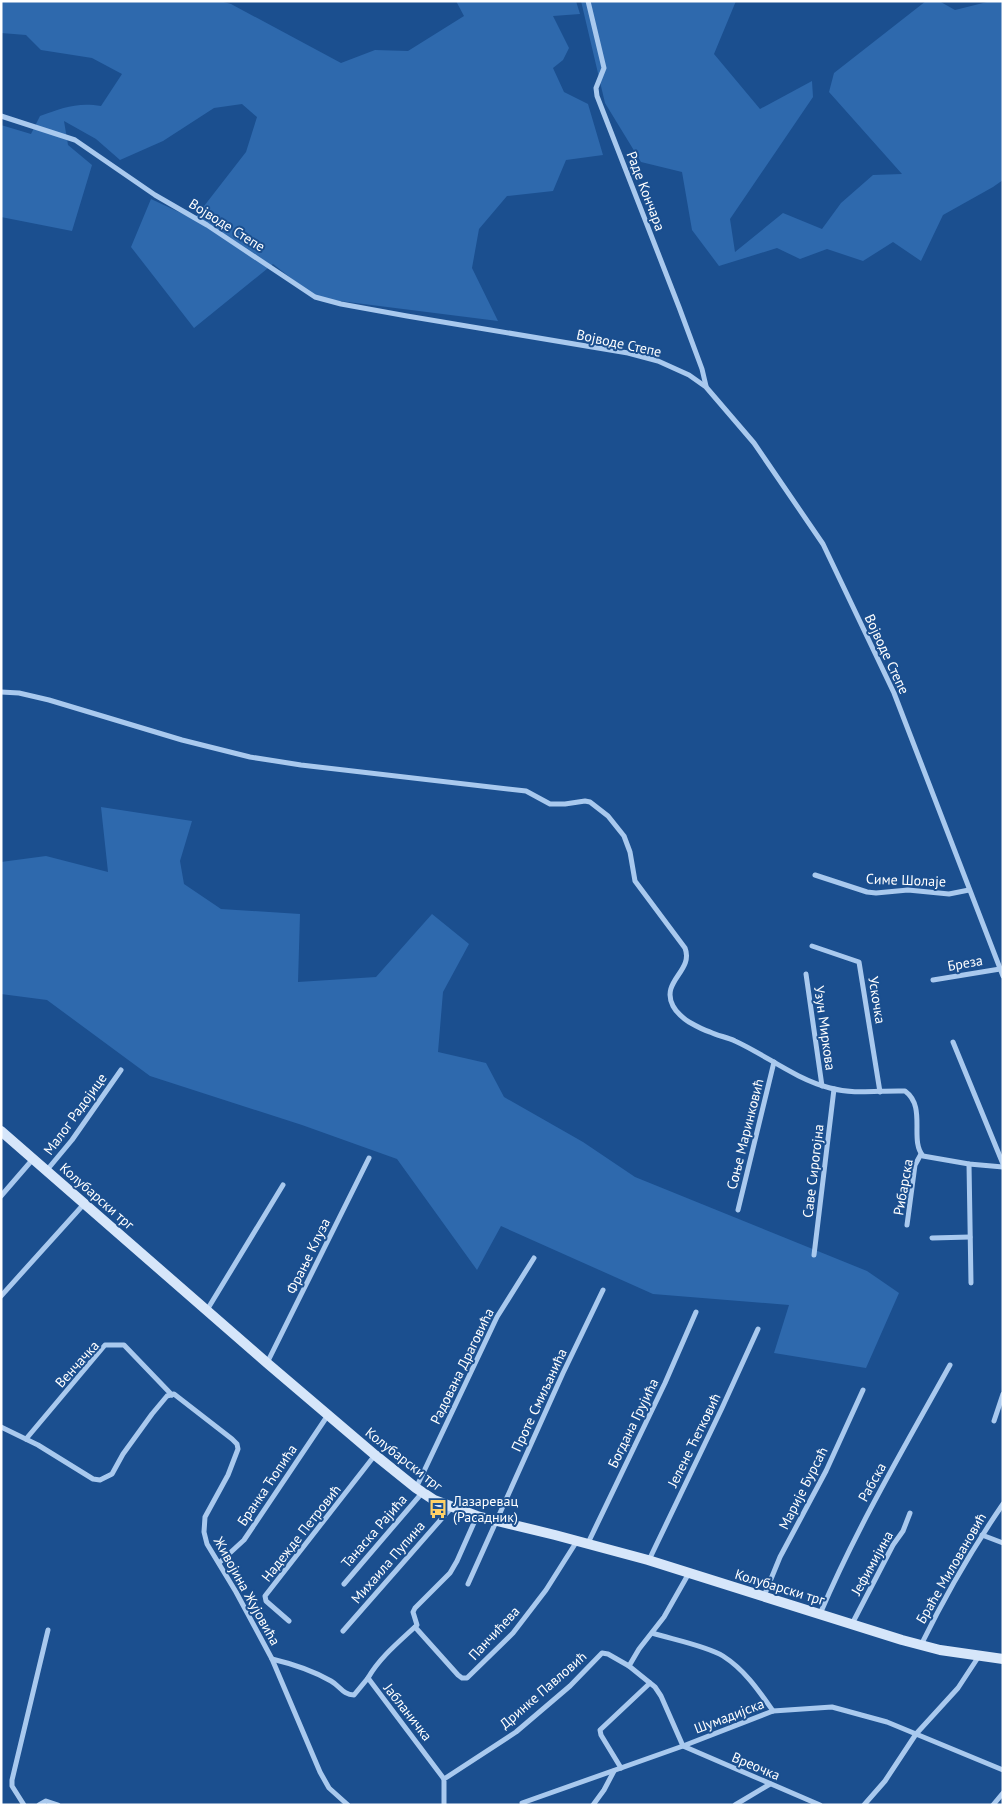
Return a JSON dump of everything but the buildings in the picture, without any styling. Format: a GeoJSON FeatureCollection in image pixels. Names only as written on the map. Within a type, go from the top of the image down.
{"type":"FeatureCollection","features":[{"type":"Feature","properties":{"kind":"street","name":"Раде Кончара"},"geometry":{"type":"LineString","coordinates":[[588,1],[604,68],[596,88],[597,96],[679,307],[702,369],[706,387]]}},
{"type":"Feature","properties":{"kind":"street","name":"Војводе Степе"},"geometry":{"type":"LineString","coordinates":[[1,116],[75,140],[155,195],[242,248],[315,297],[341,304],[407,316],[628,353],[658,361],[689,375],[706,387],[754,443],[823,544],[894,692],[1003,976]]}},
{"type":"Feature","properties":{"kind":"street"},"geometry":{"type":"LineString","coordinates":[[1,692],[19,693],[49,700],[182,740],[250,757],[301,765],[526,791],[550,804],[590,802],[608,816],[624,836],[630,852],[635,881],[685,948],[687,954],[686,961],[671,988],[670,994],[674,1009],[687,1020],[709,1032],[745,1046],[822,1086],[859,1093],[905,1091],[909,1094],[916,1110],[921,1154],[929,1158],[969,1164],[1003,1166],[953,1042]]}},
{"type":"Feature","properties":{"kind":"street","name":"Симе Шолаје"},"geometry":{"type":"LineString","coordinates":[[815,875],[867,892],[876,893],[908,890],[949,894],[969,890]]}},
{"type":"Feature","properties":{"kind":"street","name":"Ускочка"},"geometry":{"type":"LineString","coordinates":[[812,946],[859,962],[880,1092]]}},
{"type":"Feature","properties":{"kind":"street","name":"Бреза"},"geometry":{"type":"LineString","coordinates":[[934,980],[1000,969]]}},
{"type":"Feature","properties":{"kind":"street","name":"Узун Миркова"},"geometry":{"type":"LineString","coordinates":[[806,974],[822,1086]]}},
{"type":"Feature","properties":{"kind":"street","name":"Соње Маринковић"},"geometry":{"type":"LineString","coordinates":[[738,1210],[774,1062]]}},
{"type":"Feature","properties":{"kind":"street","name":"Малог Радојице"},"geometry":{"type":"LineString","coordinates":[[47,1170],[72,1140],[121,1070]]}},
{"type":"Feature","properties":{"kind":"street","name":"Саве Сирогојна"},"geometry":{"type":"LineString","coordinates":[[814,1254],[834,1089]]}},
{"type":"Feature","properties":{"kind":"street","name":"Колубарски трг"},"geometry":{"type":"LineString","coordinates":[[1,1130],[375,1455],[419,1490],[451,1508],[648,1560],[921,1645],[1003,1659]]}},
{"type":"Feature","properties":{"kind":"street","name":"Рибарска"},"geometry":{"type":"LineString","coordinates":[[907,1225],[915,1165],[921,1154]]}},
{"type":"Feature","properties":{"kind":"street"},"geometry":{"type":"LineString","coordinates":[[1,1196],[34,1158]]}},
{"type":"Feature","properties":{"kind":"street","name":"Фрање Клуза"},"geometry":{"type":"LineString","coordinates":[[267,1363],[369,1158]]}},
{"type":"Feature","properties":{"kind":"street"},"geometry":{"type":"LineString","coordinates":[[969,1164],[971,1283]]}},
{"type":"Feature","properties":{"kind":"street"},"geometry":{"type":"LineString","coordinates":[[207,1310],[283,1185]]}},
{"type":"Feature","properties":{"kind":"street"},"geometry":{"type":"LineString","coordinates":[[1,1296],[84,1203]]}},
{"type":"Feature","properties":{"kind":"street"},"geometry":{"type":"LineString","coordinates":[[932,1238],[970,1237]]}},
{"type":"Feature","properties":{"kind":"street","name":"Радована Драговића"},"geometry":{"type":"LineString","coordinates":[[419,1490],[497,1317],[534,1258]]}},
{"type":"Feature","properties":{"kind":"street","name":"Проте Смиљанића"},"geometry":{"type":"LineString","coordinates":[[468,1584],[498,1521],[563,1372],[603,1290]]}},
{"type":"Feature","properties":{"kind":"street","name":"Богдана Грујића"},"geometry":{"type":"LineString","coordinates":[[588,1543],[665,1383],[696,1312]]}},
{"type":"Feature","properties":{"kind":"street","name":"Јелене Ћетковић"},"geometry":{"type":"LineString","coordinates":[[648,1560],[726,1400],[758,1329]]}},
{"type":"Feature","properties":{"kind":"street","name":"Венчачка"},"geometry":{"type":"LineString","coordinates":[[26,1439],[106,1345],[124,1345],[172,1395]]}},
{"type":"Feature","properties":{"kind":"street","name":"Рабска"},"geometry":{"type":"LineString","coordinates":[[820,1614],[834,1580],[870,1509],[950,1365]]}},
{"type":"Feature","properties":{"kind":"street","name":"Марије Бурсаћ"},"geometry":{"type":"LineString","coordinates":[[764,1596],[780,1557],[826,1471],[863,1390]]}},
{"type":"Feature","properties":{"kind":"street"},"geometry":{"type":"LineString","coordinates":[[994,1421],[1003,1394]]}},
{"type":"Feature","properties":{"kind":"street"},"geometry":{"type":"LineString","coordinates":[[1,1427],[26,1439],[93,1479],[100,1480],[112,1474],[123,1454],[152,1414],[167,1396],[172,1395]]}},
{"type":"Feature","properties":{"kind":"street","name":"Живојина Жујовића"},"geometry":{"type":"LineString","coordinates":[[172,1395],[178,1395],[232,1439],[238,1449],[228,1475],[206,1517],[204,1532],[207,1544],[272,1659],[320,1772],[329,1788],[348,1805]]}},
{"type":"Feature","properties":{"kind":"street","name":"Бранка Ћопића"},"geometry":{"type":"LineString","coordinates":[[219,1564],[244,1540],[328,1415]]}},
{"type":"Feature","properties":{"kind":"street","name":"Надежде Петровић"},"geometry":{"type":"LineString","coordinates":[[288,1622],[266,1601],[265,1596],[375,1455]]}},
{"type":"Feature","properties":{"kind":"street","name":"Танаска Рајића"},"geometry":{"type":"LineString","coordinates":[[344,1584],[419,1490]]}},
{"type":"Feature","properties":{"kind":"street","name":"Браће Миловановић"},"geometry":{"type":"LineString","coordinates":[[921,1645],[945,1597],[1003,1504]]}},
{"type":"Feature","properties":{"kind":"street","name":"Михаила Пупина"},"geometry":{"type":"LineString","coordinates":[[343,1631],[451,1508]]}},
{"type":"Feature","properties":{"kind":"street","name":"Јефимијина"},"geometry":{"type":"LineString","coordinates":[[852,1624],[892,1545],[903,1531],[910,1514]]}},
{"type":"Feature","properties":{"kind":"street"},"geometry":{"type":"LineString","coordinates":[[368,1678],[374,1667],[417,1625],[413,1612],[415,1608],[450,1573],[476,1516]]}},
{"type":"Feature","properties":{"kind":"street"},"geometry":{"type":"LineString","coordinates":[[982,1535],[1003,1543]]}},
{"type":"Feature","properties":{"kind":"street","name":"Панчићева"},"geometry":{"type":"LineString","coordinates":[[415,1627],[458,1675],[462,1678],[467,1678],[513,1633],[546,1590],[577,1541]]}},
{"type":"Feature","properties":{"kind":"street"},"geometry":{"type":"LineString","coordinates":[[629,1666],[664,1617],[689,1573]]}},
{"type":"Feature","properties":{"kind":"street"},"geometry":{"type":"LineString","coordinates":[[24,1805],[12,1786],[12,1780],[48,1630]]}},
{"type":"Feature","properties":{"kind":"street"},"geometry":{"type":"LineString","coordinates":[[652,1633],[722,1656],[742,1671],[759,1690],[773,1711]]}},
{"type":"Feature","properties":{"kind":"street","name":"Дринке Павловић"},"geometry":{"type":"LineString","coordinates":[[444,1779],[516,1732],[570,1686],[602,1653],[608,1654],[629,1666],[650,1683],[661,1696],[683,1746]]}},
{"type":"Feature","properties":{"kind":"street"},"geometry":{"type":"LineString","coordinates":[[864,1805],[885,1781],[916,1734],[958,1688],[979,1656]]}},
{"type":"Feature","properties":{"kind":"street","name":"Јабланичка"},"geometry":{"type":"LineString","coordinates":[[272,1659],[308,1668],[334,1682],[349,1695],[354,1695],[368,1678],[444,1779]]}},
{"type":"Feature","properties":{"kind":"street"},"geometry":{"type":"LineString","coordinates":[[621,1768],[601,1735],[600,1730],[650,1683]]}},
{"type":"Feature","properties":{"kind":"street","name":"Шумадијска"},"geometry":{"type":"LineString","coordinates":[[522,1803],[683,1746],[773,1711],[832,1707],[874,1718],[1003,1770]]}},
{"type":"Feature","properties":{"kind":"street","name":"Вреочка"},"geometry":{"type":"LineString","coordinates":[[683,1746],[820,1805]]}},
{"type":"Feature","properties":{"kind":"street"},"geometry":{"type":"LineString","coordinates":[[593,1805],[614,1771]]}},
{"type":"Feature","properties":{"kind":"street"},"geometry":{"type":"LineString","coordinates":[[444,1779],[444,1805]]}},
{"type":"Feature","properties":{"kind":"street"},"geometry":{"type":"LineString","coordinates":[[735,1805],[770,1784]]}},
{"type":"Feature","properties":{"kind":"street"},"geometry":{"type":"LineString","coordinates":[[993,1805],[1003,1794]]}},
{"type":"Feature","properties":{"kind":"street"},"geometry":{"type":"LineString","coordinates":[[40,1805],[46,1802],[58,1805]]}},
{"type":"Feature","properties":{"kind":"shaded area"},"geometry":{"type":"Polygon","coordinates":[[[1,1],[220,1],[231,4],[341,63],[375,50],[408,51],[464,16],[456,1],[576,1],[580,14],[553,16],[569,48],[563,60],[553,68],[564,92],[588,104],[603,155],[566,160],[553,191],[507,196],[479,229],[472,268],[498,321],[316,298],[273,264],[194,328],[131,247],[151,199],[194,219],[246,152],[257,117],[242,104],[214,108],[163,141],[120,160],[96,139],[64,121],[68,145],[92,165],[72,231],[1,217],[1,125],[31,134],[40,116],[77,105],[101,106],[122,74],[92,58],[41,50],[26,35],[1,33],[1,1]]]}},
{"type":"Feature","properties":{"kind":"shaded area"},"geometry":{"type":"Polygon","coordinates":[[[581,1],[736,1],[714,54],[760,109],[812,81],[813,97],[730,219],[735,252],[783,213],[822,229],[841,203],[873,175],[902,174],[829,92],[834,73],[926,1],[939,1],[955,10],[991,1],[1003,1],[1003,180],[943,215],[921,261],[893,242],[863,261],[827,249],[800,259],[777,248],[719,266],[692,230],[682,172],[641,162],[605,103],[581,1]]]}},
{"type":"Feature","properties":{"kind":"shaded area"},"geometry":{"type":"Polygon","coordinates":[[[101,807],[192,821],[180,861],[184,884],[221,909],[300,914],[298,982],[376,977],[432,914],[469,944],[443,992],[438,1052],[486,1063],[504,1097],[583,1142],[635,1177],[867,1271],[899,1293],[866,1368],[774,1353],[789,1305],[653,1294],[501,1226],[477,1270],[397,1159],[302,1125],[150,1076],[47,1000],[1,994],[1,862],[46,856],[108,872],[101,807]]]}},
{"type":"Feature","properties":{"kind":"place","name":"Лазаревац (Расадник)"},"geometry":{"type":"Point","coordinates":[438,1509]}}]}
